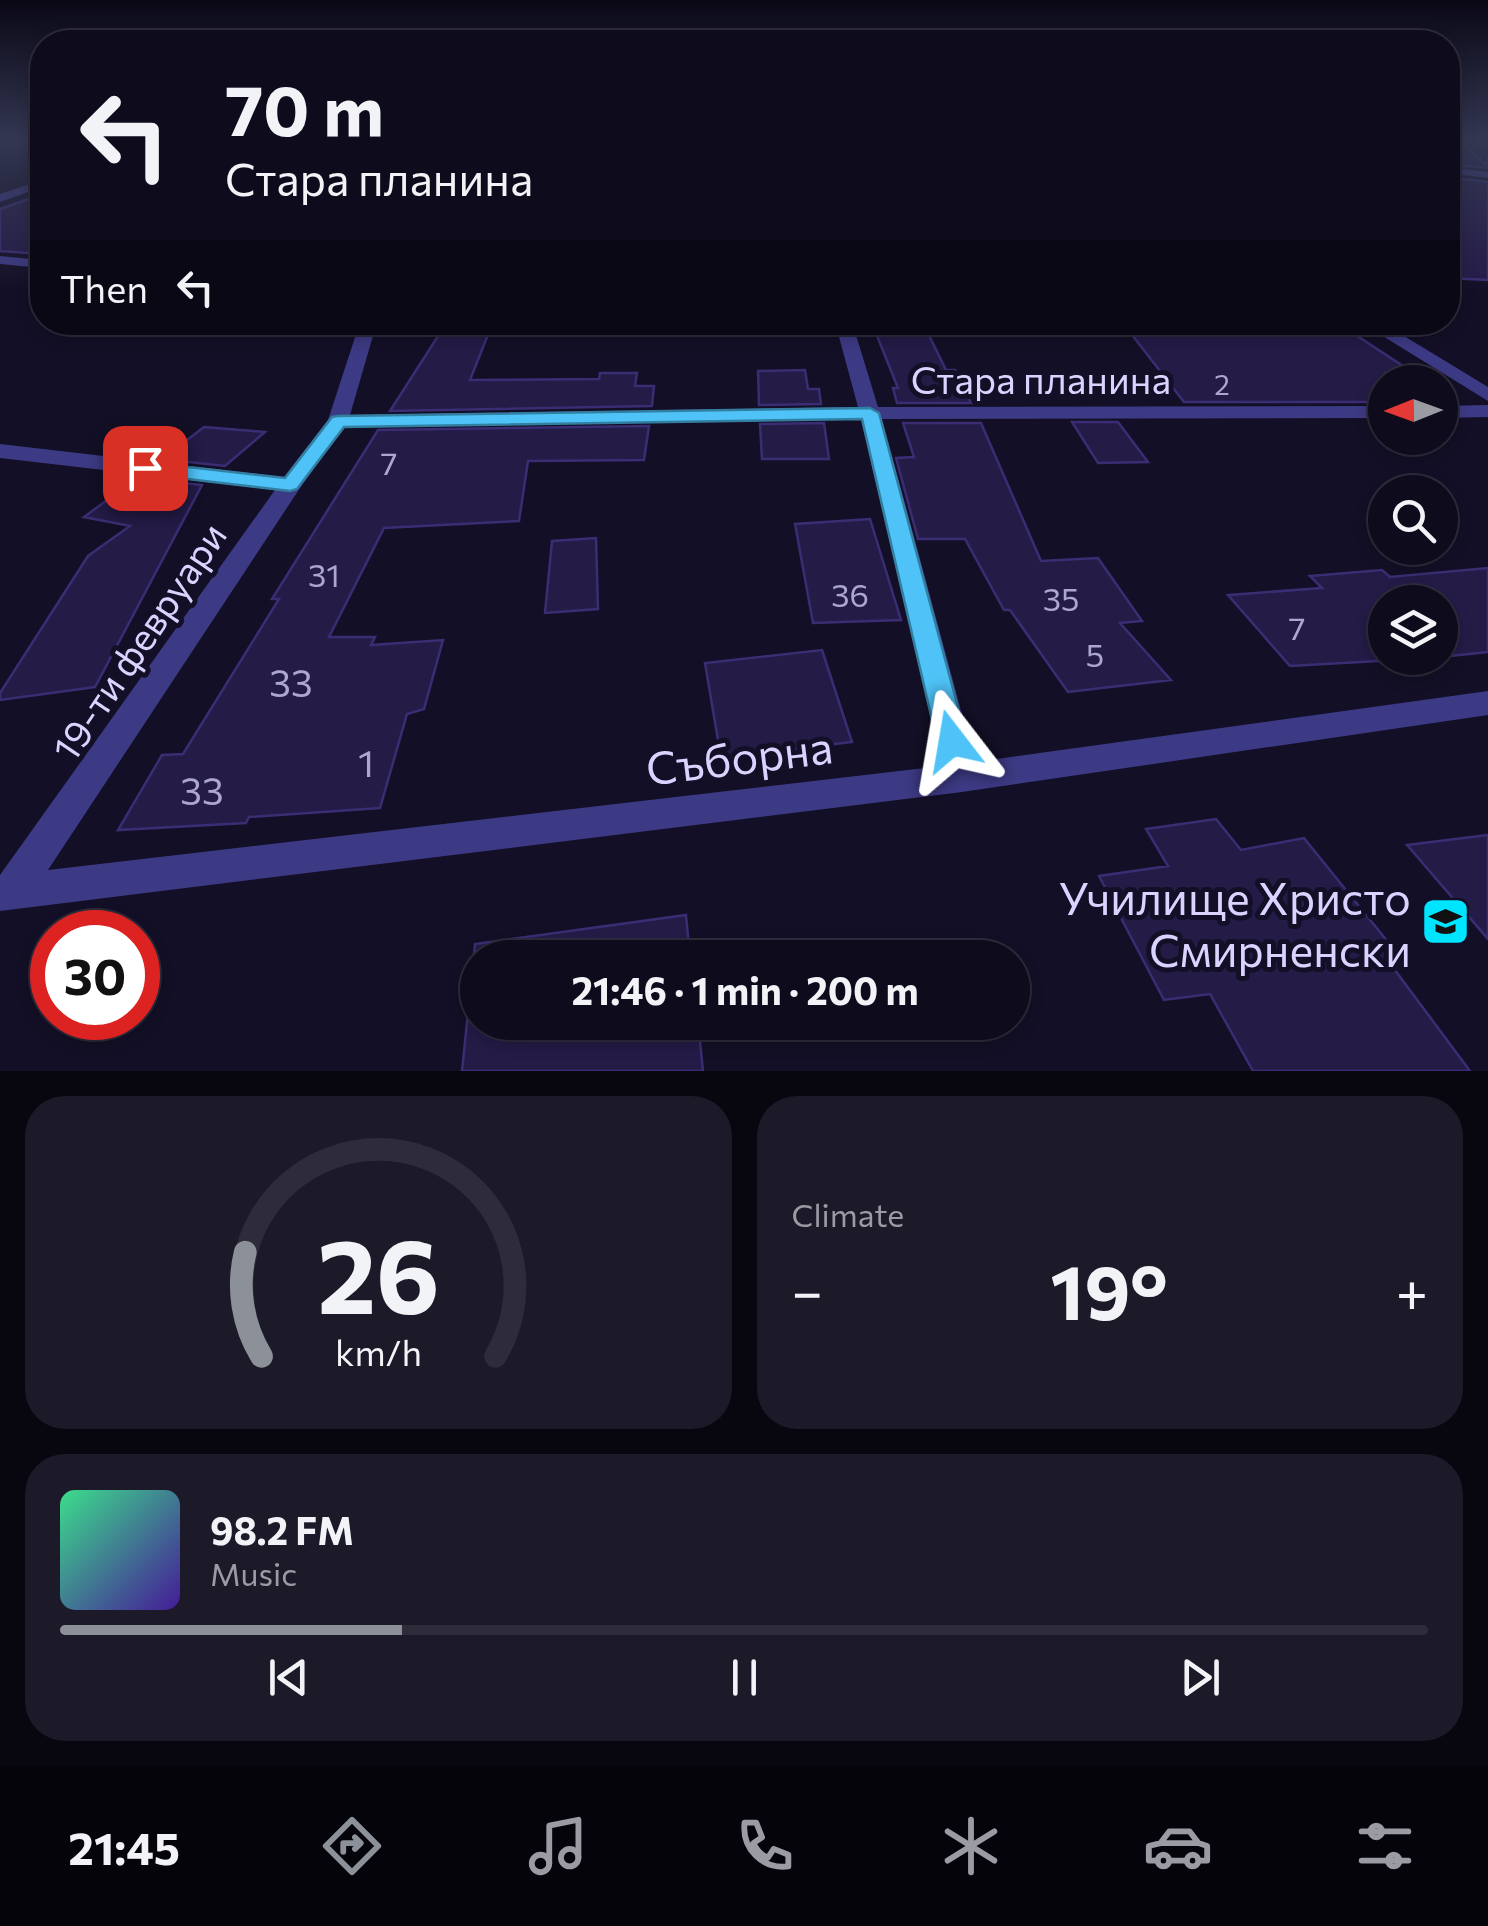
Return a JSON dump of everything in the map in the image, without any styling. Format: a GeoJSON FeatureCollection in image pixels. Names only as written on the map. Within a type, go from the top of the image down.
{"type":"FeatureCollection","features":[{"type":"Feature","properties":{"kind":"street"},"geometry":{"type":"LineString","coordinates":[[0,260],[30,263]]}},
{"type":"Feature","properties":{"kind":"street","name":"19-ти февруари"},"geometry":{"type":"LineString","coordinates":[[6,892],[338,421],[365,335]]}},
{"type":"Feature","properties":{"kind":"street"},"geometry":{"type":"LineString","coordinates":[[847,335],[962,778]]}},
{"type":"Feature","properties":{"kind":"street"},"geometry":{"type":"LineString","coordinates":[[1389,335],[1488,395]]}},
{"type":"Feature","properties":{"kind":"street","name":"Стара планина"},"geometry":{"type":"LineString","coordinates":[[338,421],[870,413],[1368,412]]}},
{"type":"Feature","properties":{"kind":"street"},"geometry":{"type":"LineString","coordinates":[[1458,412],[1488,412]]}},
{"type":"Feature","properties":{"kind":"street"},"geometry":{"type":"LineString","coordinates":[[0,450],[290,485]]}},
{"type":"Feature","properties":{"kind":"street","name":"Съборна"},"geometry":{"type":"LineString","coordinates":[[6,892],[962,778],[1488,703]]}},
{"type":"Feature","properties":{"kind":"building"},"geometry":{"type":"Polygon","coordinates":[[[1460,191],[1488,191],[1488,280],[1460,279],[1460,191]]]}},
{"type":"Feature","properties":{"kind":"building"},"geometry":{"type":"Polygon","coordinates":[[[30,198],[30,253],[0,251],[0,209],[30,198]]]}},
{"type":"Feature","properties":{"kind":"building"},"geometry":{"type":"Polygon","coordinates":[[[439,335],[488,335],[470,380],[599,379],[600,373],[637,373],[635,386],[654,386],[652,406],[390,411],[439,335]]]}},
{"type":"Feature","properties":{"kind":"building"},"geometry":{"type":"Polygon","coordinates":[[[877,335],[929,335],[946,370],[955,370],[971,403],[897,403],[893,388],[898,388],[877,335]]]}},
{"type":"Feature","properties":{"kind":"building"},"geometry":{"type":"Polygon","coordinates":[[[1132,335],[1356,335],[1401,365],[1368,365],[1368,402],[1184,402],[1132,335]]]}},
{"type":"Feature","properties":{"kind":"building"},"geometry":{"type":"Polygon","coordinates":[[[805,370],[808,389],[819,389],[821,404],[759,405],[758,371],[805,370]]]}},
{"type":"Feature","properties":{"kind":"building"},"geometry":{"type":"Polygon","coordinates":[[[1072,422],[1118,422],[1148,462],[1098,463],[1072,422]]]}},
{"type":"Feature","properties":{"kind":"building"},"geometry":{"type":"Polygon","coordinates":[[[824,423],[829,459],[762,459],[760,424],[824,423]]]}},
{"type":"Feature","properties":{"kind":"building"},"geometry":{"type":"Polygon","coordinates":[[[903,423],[981,423],[1041,561],[1098,558],[1142,621],[1120,623],[1171,680],[1068,692],[1010,610],[1004,610],[965,539],[918,539],[896,458],[914,457],[903,423]]]}},
{"type":"Feature","properties":{"kind":"building"},"geometry":{"type":"Polygon","coordinates":[[[649,426],[644,460],[528,461],[519,521],[384,528],[329,637],[375,637],[371,645],[443,640],[424,709],[407,714],[380,808],[249,817],[246,823],[118,830],[162,755],[183,754],[279,599],[272,599],[378,430],[649,426]]]}},
{"type":"Feature","properties":{"kind":"building"},"geometry":{"type":"Polygon","coordinates":[[[204,427],[265,432],[225,466],[162,459],[204,427]]]}},
{"type":"Feature","properties":{"kind":"building"},"geometry":{"type":"Polygon","coordinates":[[[137,478],[202,485],[95,687],[0,700],[0,693],[88,556],[130,526],[84,517],[137,478]]]}},
{"type":"Feature","properties":{"kind":"building"},"geometry":{"type":"Polygon","coordinates":[[[870,519],[901,620],[813,623],[795,524],[870,519]]]}},
{"type":"Feature","properties":{"kind":"building"},"geometry":{"type":"Polygon","coordinates":[[[596,538],[598,609],[545,613],[552,541],[596,538]]]}},
{"type":"Feature","properties":{"kind":"building"},"geometry":{"type":"Polygon","coordinates":[[[1488,568],[1488,652],[1458,655],[1458,585],[1368,585],[1368,662],[1290,666],[1228,595],[1322,588],[1310,576],[1382,570],[1390,577],[1488,568]]]}},
{"type":"Feature","properties":{"kind":"building"},"geometry":{"type":"Polygon","coordinates":[[[822,650],[852,742],[721,758],[705,663],[822,650]]]}},
{"type":"Feature","properties":{"kind":"building"},"geometry":{"type":"Polygon","coordinates":[[[1216,819],[1241,850],[1304,838],[1396,952],[1386,958],[1470,1071],[1253,1071],[1210,994],[1164,1000],[1099,876],[1168,866],[1146,829],[1216,819]]]}},
{"type":"Feature","properties":{"kind":"building"},"geometry":{"type":"Polygon","coordinates":[[[1488,835],[1488,939],[1407,845],[1488,835]]]}},
{"type":"Feature","properties":{"kind":"building"},"geometry":{"type":"Polygon","coordinates":[[[686,915],[688,940],[504,940],[686,915]]]}},
{"type":"Feature","properties":{"kind":"building"},"geometry":{"type":"Polygon","coordinates":[[[465,1040],[700,1040],[703,1071],[462,1071],[465,1040]]]}},
{"type":"Feature","properties":{"kind":"place","name":"Училище Христо Смирненски"},"geometry":{"type":"Point","coordinates":[1446,922]}},
{"type":"Feature","properties":{"kind":"route"},"geometry":{"type":"LineString","coordinates":[[145,468],[290,485],[338,421],[870,413],[952,741]]}}]}
